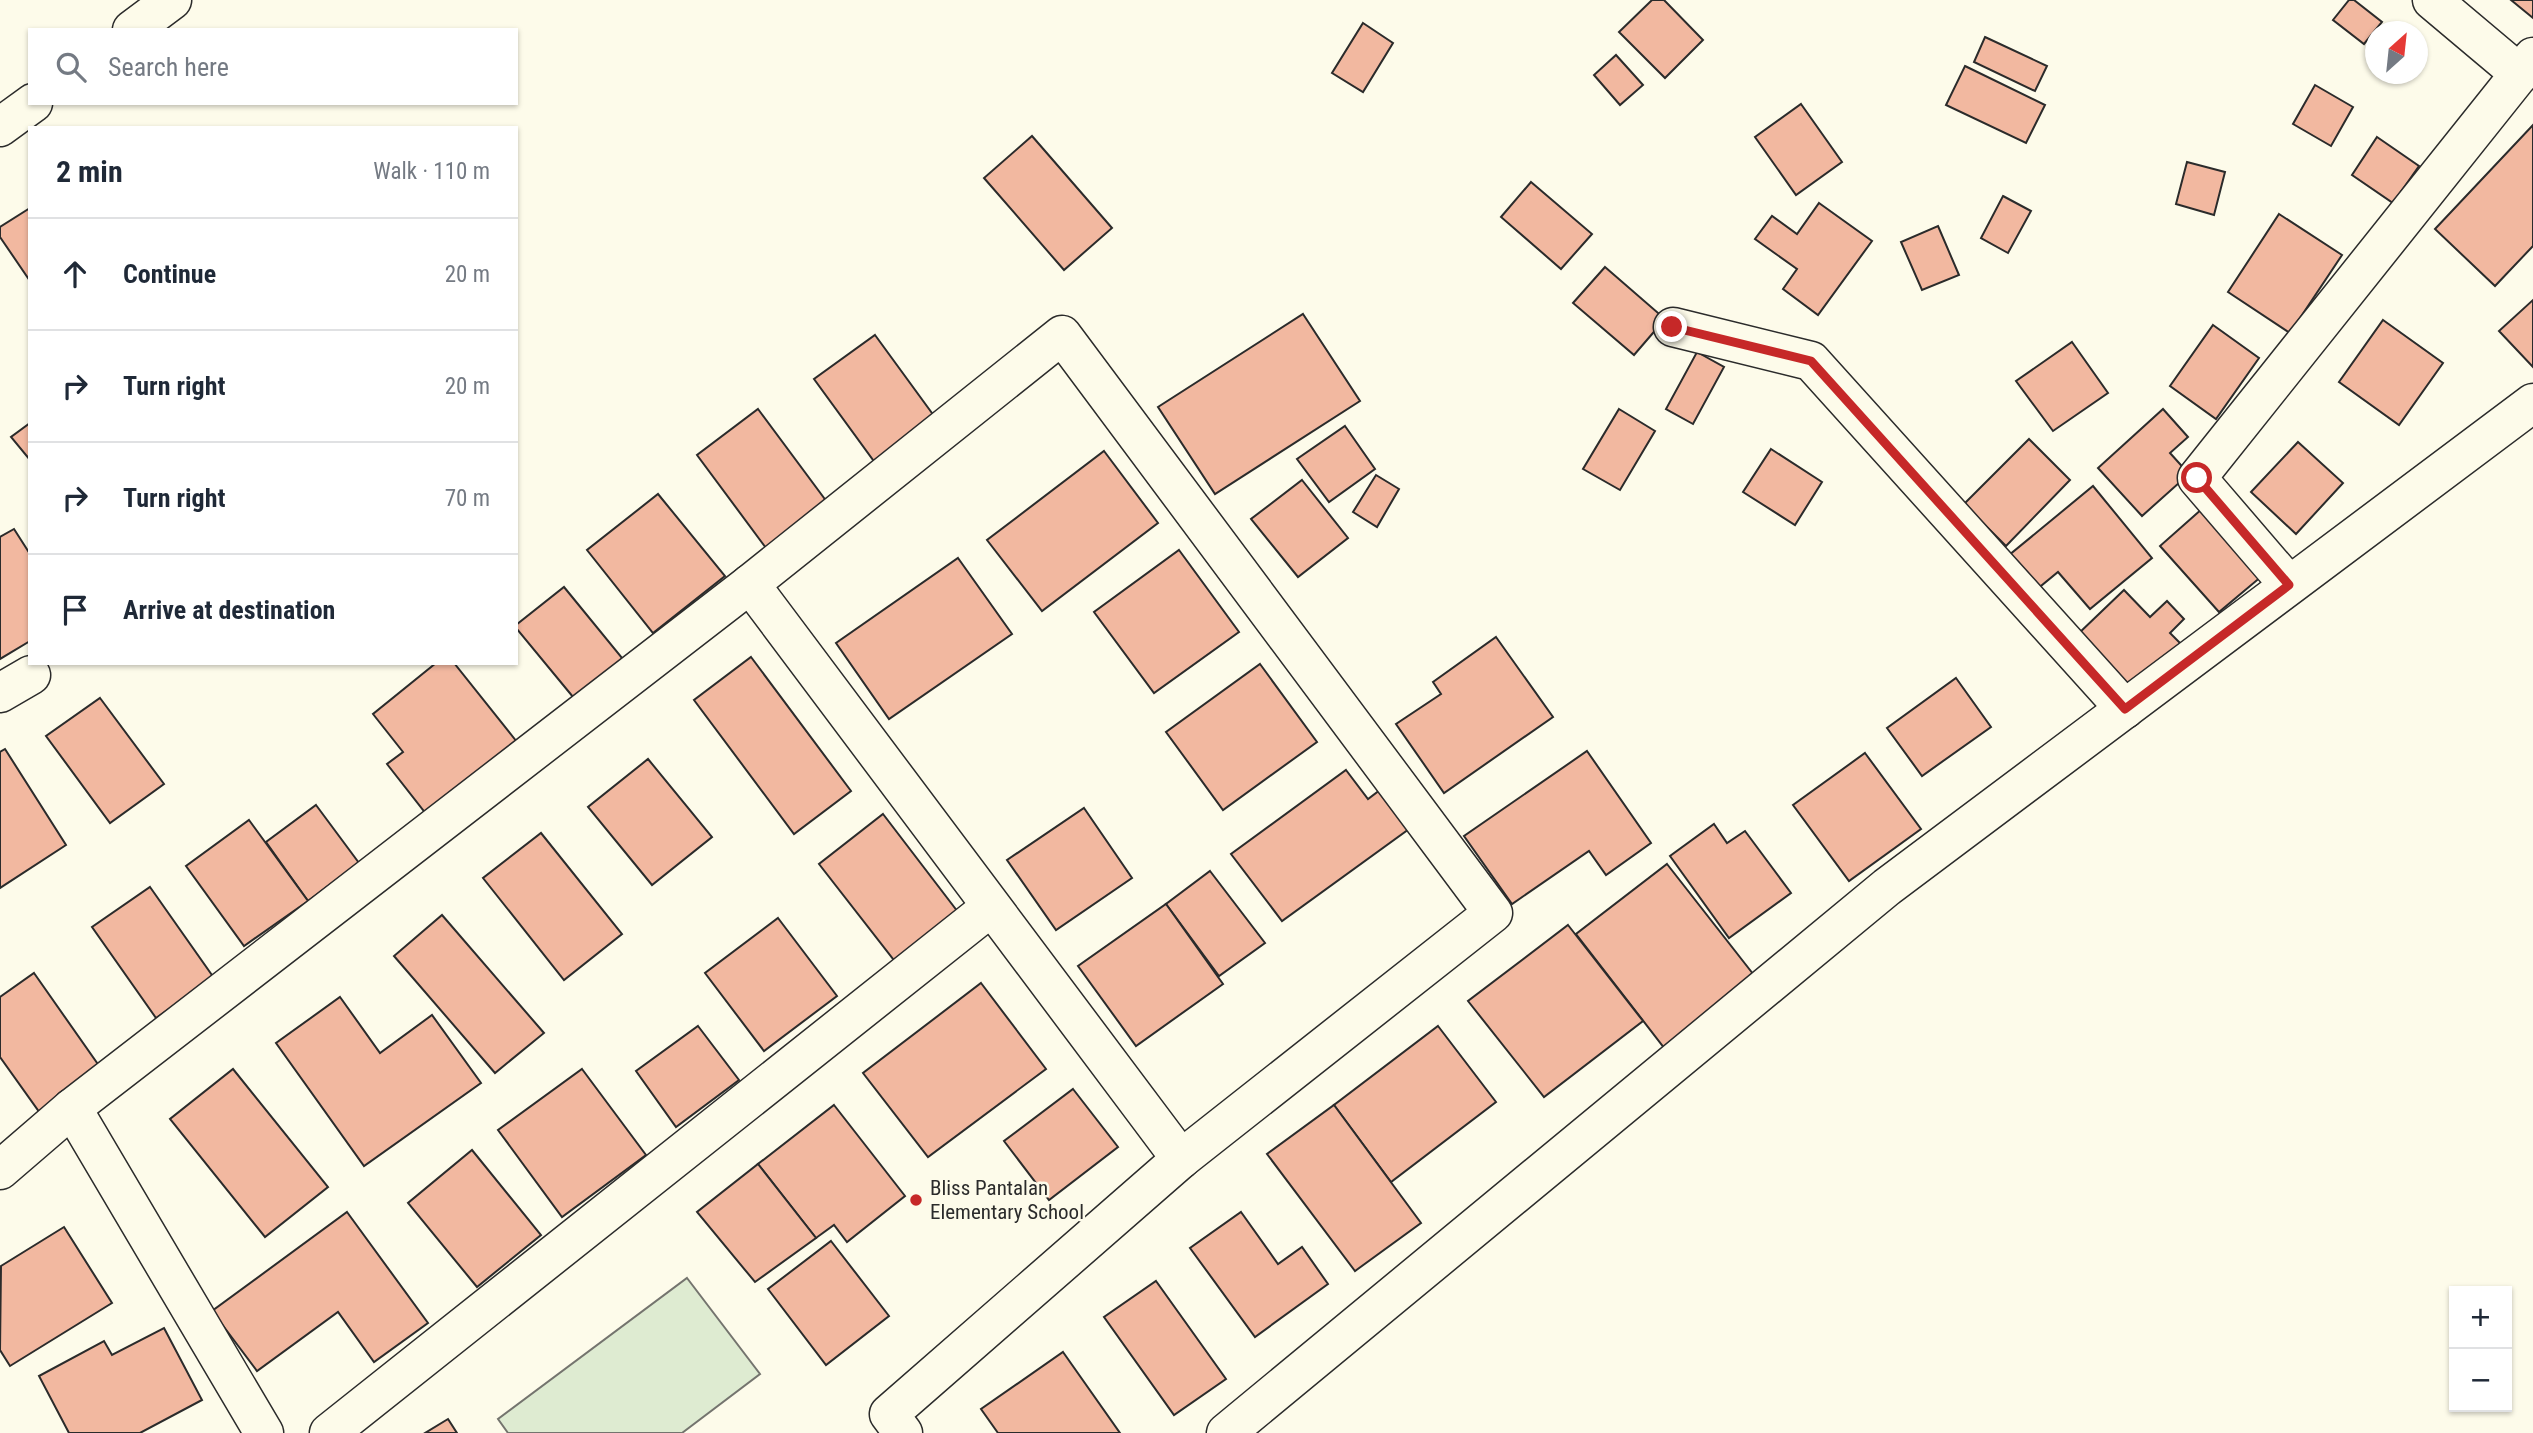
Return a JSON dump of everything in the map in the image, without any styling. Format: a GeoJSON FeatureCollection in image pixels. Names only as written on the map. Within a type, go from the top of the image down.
{"type":"FeatureCollection","features":[{"type":"Feature","properties":{"kind":"street"},"geometry":{"type":"LineString","coordinates":[[135,28],[172,0]]}},
{"type":"Feature","properties":{"kind":"street"},"geometry":{"type":"LineString","coordinates":[[2289,585],[2197,478],[2526,65],[2432,0]]}},
{"type":"Feature","properties":{"kind":"street"},"geometry":{"type":"LineString","coordinates":[[0,127],[30,105]]}},
{"type":"Feature","properties":{"kind":"street"},"geometry":{"type":"LineString","coordinates":[[1672,327],[1811,361],[2125,709]]}},
{"type":"Feature","properties":{"kind":"street"},"geometry":{"type":"LineString","coordinates":[[0,1170],[72,1108],[750,584],[1062,335],[1493,913],[1181,1159],[889,1415],[903,1433]]}},
{"type":"Feature","properties":{"kind":"street"},"geometry":{"type":"LineString","coordinates":[[1226,1433],[1887,887],[2533,403]]}},
{"type":"Feature","properties":{"kind":"street"},"geometry":{"type":"LineString","coordinates":[[750,584],[1181,1159]]}},
{"type":"Feature","properties":{"kind":"street"},"geometry":{"type":"LineString","coordinates":[[328,1433],[991,907]]}},
{"type":"Feature","properties":{"kind":"street"},"geometry":{"type":"LineString","coordinates":[[72,1108],[264,1433]]}},
{"type":"Feature","properties":{"kind":"green space"},"geometry":{"type":"Polygon","coordinates":[[[687,1278],[760,1374],[682,1433],[508,1433],[498,1419],[687,1278]]]}},
{"type":"Feature","properties":{"kind":"building"},"geometry":{"type":"Polygon","coordinates":[[[1652,0],[1664,0],[1703,40],[1665,78],[1619,32],[1652,0]]]}},
{"type":"Feature","properties":{"kind":"building"},"geometry":{"type":"Polygon","coordinates":[[[2349,0],[2354,0],[2381,21],[2365,21],[2364,44],[2333,20],[2349,0]]]}},
{"type":"Feature","properties":{"kind":"building"},"geometry":{"type":"Polygon","coordinates":[[[2511,0],[2533,0],[2533,18],[2511,0]]]}},
{"type":"Feature","properties":{"kind":"building"},"geometry":{"type":"Polygon","coordinates":[[[1363,23],[1393,43],[1363,92],[1332,73],[1363,23]]]}},
{"type":"Feature","properties":{"kind":"building"},"geometry":{"type":"Polygon","coordinates":[[[1985,37],[2047,66],[2035,91],[1974,62],[1985,37]]]}},
{"type":"Feature","properties":{"kind":"building"},"geometry":{"type":"Polygon","coordinates":[[[1616,55],[1643,85],[1620,105],[1594,75],[1616,55]]]}},
{"type":"Feature","properties":{"kind":"building"},"geometry":{"type":"Polygon","coordinates":[[[1965,66],[2045,105],[2026,143],[1946,105],[1965,66]]]}},
{"type":"Feature","properties":{"kind":"building"},"geometry":{"type":"Polygon","coordinates":[[[2315,85],[2353,107],[2331,146],[2293,124],[2315,85]]]}},
{"type":"Feature","properties":{"kind":"building"},"geometry":{"type":"Polygon","coordinates":[[[1801,104],[1842,162],[1796,195],[1755,137],[1801,104]]]}},
{"type":"Feature","properties":{"kind":"building"},"geometry":{"type":"Polygon","coordinates":[[[2533,125],[2533,246],[2495,286],[2435,229],[2533,125]]]}},
{"type":"Feature","properties":{"kind":"building"},"geometry":{"type":"Polygon","coordinates":[[[1032,136],[1112,228],[1064,270],[984,178],[1032,136]]]}},
{"type":"Feature","properties":{"kind":"building"},"geometry":{"type":"Polygon","coordinates":[[[2377,137],[2419,166],[2393,203],[2352,175],[2377,137]]]}},
{"type":"Feature","properties":{"kind":"building"},"geometry":{"type":"Polygon","coordinates":[[[2187,162],[2225,172],[2214,215],[2176,204],[2187,162]]]}},
{"type":"Feature","properties":{"kind":"building"},"geometry":{"type":"Polygon","coordinates":[[[1531,182],[1592,234],[1561,269],[1501,217],[1531,182]]]}},
{"type":"Feature","properties":{"kind":"building"},"geometry":{"type":"Polygon","coordinates":[[[2003,196],[2031,211],[2008,253],[1981,238],[2003,196]]]}},
{"type":"Feature","properties":{"kind":"building"},"geometry":{"type":"Polygon","coordinates":[[[1819,203],[1872,241],[1818,315],[1783,289],[1797,269],[1755,239],[1772,216],[1797,234],[1819,203]]]}},
{"type":"Feature","properties":{"kind":"building"},"geometry":{"type":"Polygon","coordinates":[[[28,209],[28,278],[0,237],[0,227],[28,209]]]}},
{"type":"Feature","properties":{"kind":"building"},"geometry":{"type":"Polygon","coordinates":[[[2279,214],[2342,255],[2290,333],[2228,292],[2279,214]]]}},
{"type":"Feature","properties":{"kind":"building"},"geometry":{"type":"Polygon","coordinates":[[[1938,226],[1959,275],[1922,290],[1901,242],[1938,226]]]}},
{"type":"Feature","properties":{"kind":"building"},"geometry":{"type":"Polygon","coordinates":[[[1605,267],[1665,319],[1634,355],[1573,303],[1605,267]]]}},
{"type":"Feature","properties":{"kind":"building"},"geometry":{"type":"Polygon","coordinates":[[[2533,300],[2533,367],[2499,331],[2533,300]]]}},
{"type":"Feature","properties":{"kind":"building"},"geometry":{"type":"Polygon","coordinates":[[[1303,314],[1360,401],[1215,494],[1158,407],[1303,314]]]}},
{"type":"Feature","properties":{"kind":"building"},"geometry":{"type":"Polygon","coordinates":[[[2383,320],[2443,363],[2399,425],[2339,382],[2383,320]]]}},
{"type":"Feature","properties":{"kind":"building"},"geometry":{"type":"Polygon","coordinates":[[[2213,325],[2259,358],[2216,419],[2170,386],[2213,325]]]}},
{"type":"Feature","properties":{"kind":"building"},"geometry":{"type":"Polygon","coordinates":[[[875,335],[937,420],[876,464],[814,379],[875,335]]]}},
{"type":"Feature","properties":{"kind":"building"},"geometry":{"type":"Polygon","coordinates":[[[2072,342],[2108,393],[2053,431],[2016,381],[2072,342]]]}},
{"type":"Feature","properties":{"kind":"building"},"geometry":{"type":"Polygon","coordinates":[[[1697,352],[1724,367],[1693,424],[1666,409],[1697,352]]]}},
{"type":"Feature","properties":{"kind":"building"},"geometry":{"type":"Polygon","coordinates":[[[758,409],[827,502],[766,548],[697,455],[758,409]]]}},
{"type":"Feature","properties":{"kind":"building"},"geometry":{"type":"Polygon","coordinates":[[[1619,409],[1655,431],[1620,490],[1583,469],[1619,409]]]}},
{"type":"Feature","properties":{"kind":"building"},"geometry":{"type":"Polygon","coordinates":[[[2163,409],[2188,437],[2170,453],[2189,474],[2142,516],[2098,468],[2163,409]]]}},
{"type":"Feature","properties":{"kind":"building"},"geometry":{"type":"Polygon","coordinates":[[[28,424],[28,458],[11,437],[28,424]]]}},
{"type":"Feature","properties":{"kind":"building"},"geometry":{"type":"Polygon","coordinates":[[[1345,426],[1375,469],[1329,502],[1297,459],[1345,426]]]}},
{"type":"Feature","properties":{"kind":"building"},"geometry":{"type":"Polygon","coordinates":[[[2029,439],[2070,480],[2006,546],[1964,504],[2029,439]]]}},
{"type":"Feature","properties":{"kind":"building"},"geometry":{"type":"Polygon","coordinates":[[[2298,442],[2343,483],[2296,534],[2251,492],[2298,442]]]}},
{"type":"Feature","properties":{"kind":"building"},"geometry":{"type":"Polygon","coordinates":[[[1771,449],[1822,482],[1795,525],[1743,492],[1771,449]]]}},
{"type":"Feature","properties":{"kind":"building"},"geometry":{"type":"Polygon","coordinates":[[[1104,451],[1158,523],[1042,611],[987,540],[1104,451]]]}},
{"type":"Feature","properties":{"kind":"building"},"geometry":{"type":"Polygon","coordinates":[[[1376,475],[1399,489],[1377,527],[1353,512],[1376,475]]]}},
{"type":"Feature","properties":{"kind":"building"},"geometry":{"type":"Polygon","coordinates":[[[1302,480],[1348,538],[1298,577],[1251,519],[1302,480]]]}},
{"type":"Feature","properties":{"kind":"building"},"geometry":{"type":"Polygon","coordinates":[[[2093,486],[2152,558],[2090,609],[2058,572],[2036,590],[2008,556],[2093,486]]]}},
{"type":"Feature","properties":{"kind":"building"},"geometry":{"type":"Polygon","coordinates":[[[658,494],[725,576],[653,633],[587,550],[658,494]]]}},
{"type":"Feature","properties":{"kind":"building"},"geometry":{"type":"Polygon","coordinates":[[[2203,508],[2262,576],[2219,612],[2160,546],[2203,508]]]}},
{"type":"Feature","properties":{"kind":"building"},"geometry":{"type":"Polygon","coordinates":[[[14,529],[28,551],[28,642],[0,659],[0,537],[14,529]]]}},
{"type":"Feature","properties":{"kind":"building"},"geometry":{"type":"Polygon","coordinates":[[[1179,550],[1239,632],[1154,693],[1094,612],[1179,550]]]}},
{"type":"Feature","properties":{"kind":"building"},"geometry":{"type":"Polygon","coordinates":[[[958,558],[1012,634],[889,719],[836,643],[958,558]]]}},
{"type":"Feature","properties":{"kind":"building"},"geometry":{"type":"Polygon","coordinates":[[[564,587],[627,664],[578,703],[518,630],[518,623],[564,587]]]}},
{"type":"Feature","properties":{"kind":"building"},"geometry":{"type":"Polygon","coordinates":[[[2124,590],[2150,617],[2167,601],[2184,619],[2170,633],[2183,646],[2135,693],[2077,635],[2124,590]]]}},
{"type":"Feature","properties":{"kind":"building"},"geometry":{"type":"Polygon","coordinates":[[[1496,637],[1553,717],[1444,793],[1396,724],[1441,694],[1433,682],[1496,637]]]}},
{"type":"Feature","properties":{"kind":"building"},"geometry":{"type":"Polygon","coordinates":[[[751,657],[851,791],[794,834],[694,700],[751,657]]]}},
{"type":"Feature","properties":{"kind":"building"},"geometry":{"type":"Polygon","coordinates":[[[1260,664],[1317,742],[1223,810],[1166,732],[1260,664]]]}},
{"type":"Feature","properties":{"kind":"building"},"geometry":{"type":"Polygon","coordinates":[[[434,665],[456,665],[517,742],[427,815],[387,764],[403,752],[373,714],[434,665]]]}},
{"type":"Feature","properties":{"kind":"building"},"geometry":{"type":"Polygon","coordinates":[[[1956,678],[1991,727],[1922,776],[1887,728],[1956,678]]]}},
{"type":"Feature","properties":{"kind":"building"},"geometry":{"type":"Polygon","coordinates":[[[100,698],[164,784],[110,823],[46,736],[100,698]]]}},
{"type":"Feature","properties":{"kind":"building"},"geometry":{"type":"Polygon","coordinates":[[[5,749],[66,845],[0,888],[0,752],[5,749]]]}},
{"type":"Feature","properties":{"kind":"building"},"geometry":{"type":"Polygon","coordinates":[[[1587,751],[1651,843],[1606,875],[1589,851],[1512,904],[1464,836],[1587,751]]]}},
{"type":"Feature","properties":{"kind":"building"},"geometry":{"type":"Polygon","coordinates":[[[1865,753],[1921,829],[1849,881],[1793,805],[1865,753]]]}},
{"type":"Feature","properties":{"kind":"building"},"geometry":{"type":"Polygon","coordinates":[[[648,759],[712,837],[652,885],[588,807],[648,759]]]}},
{"type":"Feature","properties":{"kind":"building"},"geometry":{"type":"Polygon","coordinates":[[[1346,770],[1368,799],[1380,790],[1409,829],[1282,921],[1231,854],[1346,770]]]}},
{"type":"Feature","properties":{"kind":"building"},"geometry":{"type":"Polygon","coordinates":[[[316,805],[359,863],[308,901],[266,842],[316,805]]]}},
{"type":"Feature","properties":{"kind":"building"},"geometry":{"type":"Polygon","coordinates":[[[1084,808],[1132,878],[1056,930],[1007,860],[1084,808]]]}},
{"type":"Feature","properties":{"kind":"building"},"geometry":{"type":"Polygon","coordinates":[[[883,814],[961,916],[897,964],[819,864],[883,814]]]}},
{"type":"Feature","properties":{"kind":"building"},"geometry":{"type":"Polygon","coordinates":[[[249,820],[308,901],[244,946],[186,866],[249,820]]]}},
{"type":"Feature","properties":{"kind":"building"},"geometry":{"type":"Polygon","coordinates":[[[1714,824],[1727,843],[1745,831],[1791,893],[1729,938],[1670,856],[1714,824]]]}},
{"type":"Feature","properties":{"kind":"building"},"geometry":{"type":"Polygon","coordinates":[[[541,833],[622,934],[564,980],[483,878],[541,833]]]}},
{"type":"Feature","properties":{"kind":"building"},"geometry":{"type":"Polygon","coordinates":[[[1667,864],[1757,979],[1665,1049],[1576,934],[1667,864]]]}},
{"type":"Feature","properties":{"kind":"building"},"geometry":{"type":"Polygon","coordinates":[[[1210,871],[1265,943],[1219,976],[1166,904],[1210,871]]]}},
{"type":"Feature","properties":{"kind":"building"},"geometry":{"type":"Polygon","coordinates":[[[150,887],[214,978],[156,1018],[92,927],[150,887]]]}},
{"type":"Feature","properties":{"kind":"building"},"geometry":{"type":"Polygon","coordinates":[[[1166,904],[1223,984],[1136,1046],[1078,966],[1166,904]]]}},
{"type":"Feature","properties":{"kind":"building"},"geometry":{"type":"Polygon","coordinates":[[[442,915],[544,1033],[495,1073],[394,956],[442,915]]]}},
{"type":"Feature","properties":{"kind":"building"},"geometry":{"type":"Polygon","coordinates":[[[778,918],[837,996],[764,1051],[705,973],[778,918]]]}},
{"type":"Feature","properties":{"kind":"building"},"geometry":{"type":"Polygon","coordinates":[[[1568,925],[1643,1021],[1544,1097],[1468,1001],[1568,925]]]}},
{"type":"Feature","properties":{"kind":"building"},"geometry":{"type":"Polygon","coordinates":[[[34,973],[102,1070],[40,1113],[0,1057],[0,997],[34,973]]]}},
{"type":"Feature","properties":{"kind":"building"},"geometry":{"type":"Polygon","coordinates":[[[981,983],[1046,1069],[928,1157],[863,1073],[981,983]]]}},
{"type":"Feature","properties":{"kind":"building"},"geometry":{"type":"Polygon","coordinates":[[[340,997],[380,1053],[432,1015],[481,1083],[364,1166],[276,1043],[340,997]]]}},
{"type":"Feature","properties":{"kind":"building"},"geometry":{"type":"Polygon","coordinates":[[[698,1026],[739,1080],[676,1127],[636,1071],[698,1026]]]}},
{"type":"Feature","properties":{"kind":"building"},"geometry":{"type":"Polygon","coordinates":[[[1438,1026],[1496,1102],[1391,1182],[1334,1105],[1438,1026]]]}},
{"type":"Feature","properties":{"kind":"building"},"geometry":{"type":"Polygon","coordinates":[[[233,1069],[328,1187],[265,1237],[170,1119],[233,1069]]]}},
{"type":"Feature","properties":{"kind":"building"},"geometry":{"type":"Polygon","coordinates":[[[582,1069],[646,1155],[562,1217],[498,1130],[582,1069]]]}},
{"type":"Feature","properties":{"kind":"building"},"geometry":{"type":"Polygon","coordinates":[[[1073,1089],[1118,1147],[1049,1200],[1004,1141],[1073,1089]]]}},
{"type":"Feature","properties":{"kind":"building"},"geometry":{"type":"Polygon","coordinates":[[[834,1105],[905,1196],[847,1242],[834,1225],[816,1238],[758,1164],[834,1105]]]}},
{"type":"Feature","properties":{"kind":"building"},"geometry":{"type":"Polygon","coordinates":[[[1334,1105],[1421,1223],[1355,1271],[1267,1154],[1334,1105]]]}},
{"type":"Feature","properties":{"kind":"building"},"geometry":{"type":"Polygon","coordinates":[[[472,1150],[541,1235],[477,1287],[408,1203],[472,1150]]]}},
{"type":"Feature","properties":{"kind":"building"},"geometry":{"type":"Polygon","coordinates":[[[758,1164],[816,1238],[755,1282],[697,1212],[758,1164]]]}},
{"type":"Feature","properties":{"kind":"building"},"geometry":{"type":"Polygon","coordinates":[[[347,1212],[428,1323],[374,1362],[338,1312],[257,1371],[212,1311],[347,1212]]]}},
{"type":"Feature","properties":{"kind":"building"},"geometry":{"type":"Polygon","coordinates":[[[1241,1212],[1278,1264],[1302,1247],[1328,1284],[1255,1337],[1190,1248],[1241,1212]]]}},
{"type":"Feature","properties":{"kind":"building"},"geometry":{"type":"Polygon","coordinates":[[[64,1227],[112,1303],[10,1366],[0,1350],[1,1266],[64,1227]]]}},
{"type":"Feature","properties":{"kind":"building"},"geometry":{"type":"Polygon","coordinates":[[[831,1241],[889,1316],[826,1365],[768,1289],[831,1241]]]}},
{"type":"Feature","properties":{"kind":"building"},"geometry":{"type":"Polygon","coordinates":[[[1156,1281],[1226,1379],[1174,1415],[1104,1317],[1156,1281]]]}},
{"type":"Feature","properties":{"kind":"building"},"geometry":{"type":"Polygon","coordinates":[[[164,1328],[202,1400],[140,1433],[69,1433],[39,1376],[104,1341],[112,1355],[164,1328]]]}},
{"type":"Feature","properties":{"kind":"building"},"geometry":{"type":"Polygon","coordinates":[[[1063,1352],[1120,1433],[998,1433],[981,1409],[1063,1352]]]}},
{"type":"Feature","properties":{"kind":"building"},"geometry":{"type":"Polygon","coordinates":[[[448,1419],[457,1433],[425,1433],[448,1419]]]}},
{"type":"Feature","properties":{"kind":"place","name":"Bliss Pantalan Elementary School"},"geometry":{"type":"Point","coordinates":[916,1200]}},
{"type":"Feature","properties":{"kind":"route"},"geometry":{"type":"LineString","coordinates":[[1672,327],[1811,361],[2125,709],[2289,585],[2197,478]]}}]}
